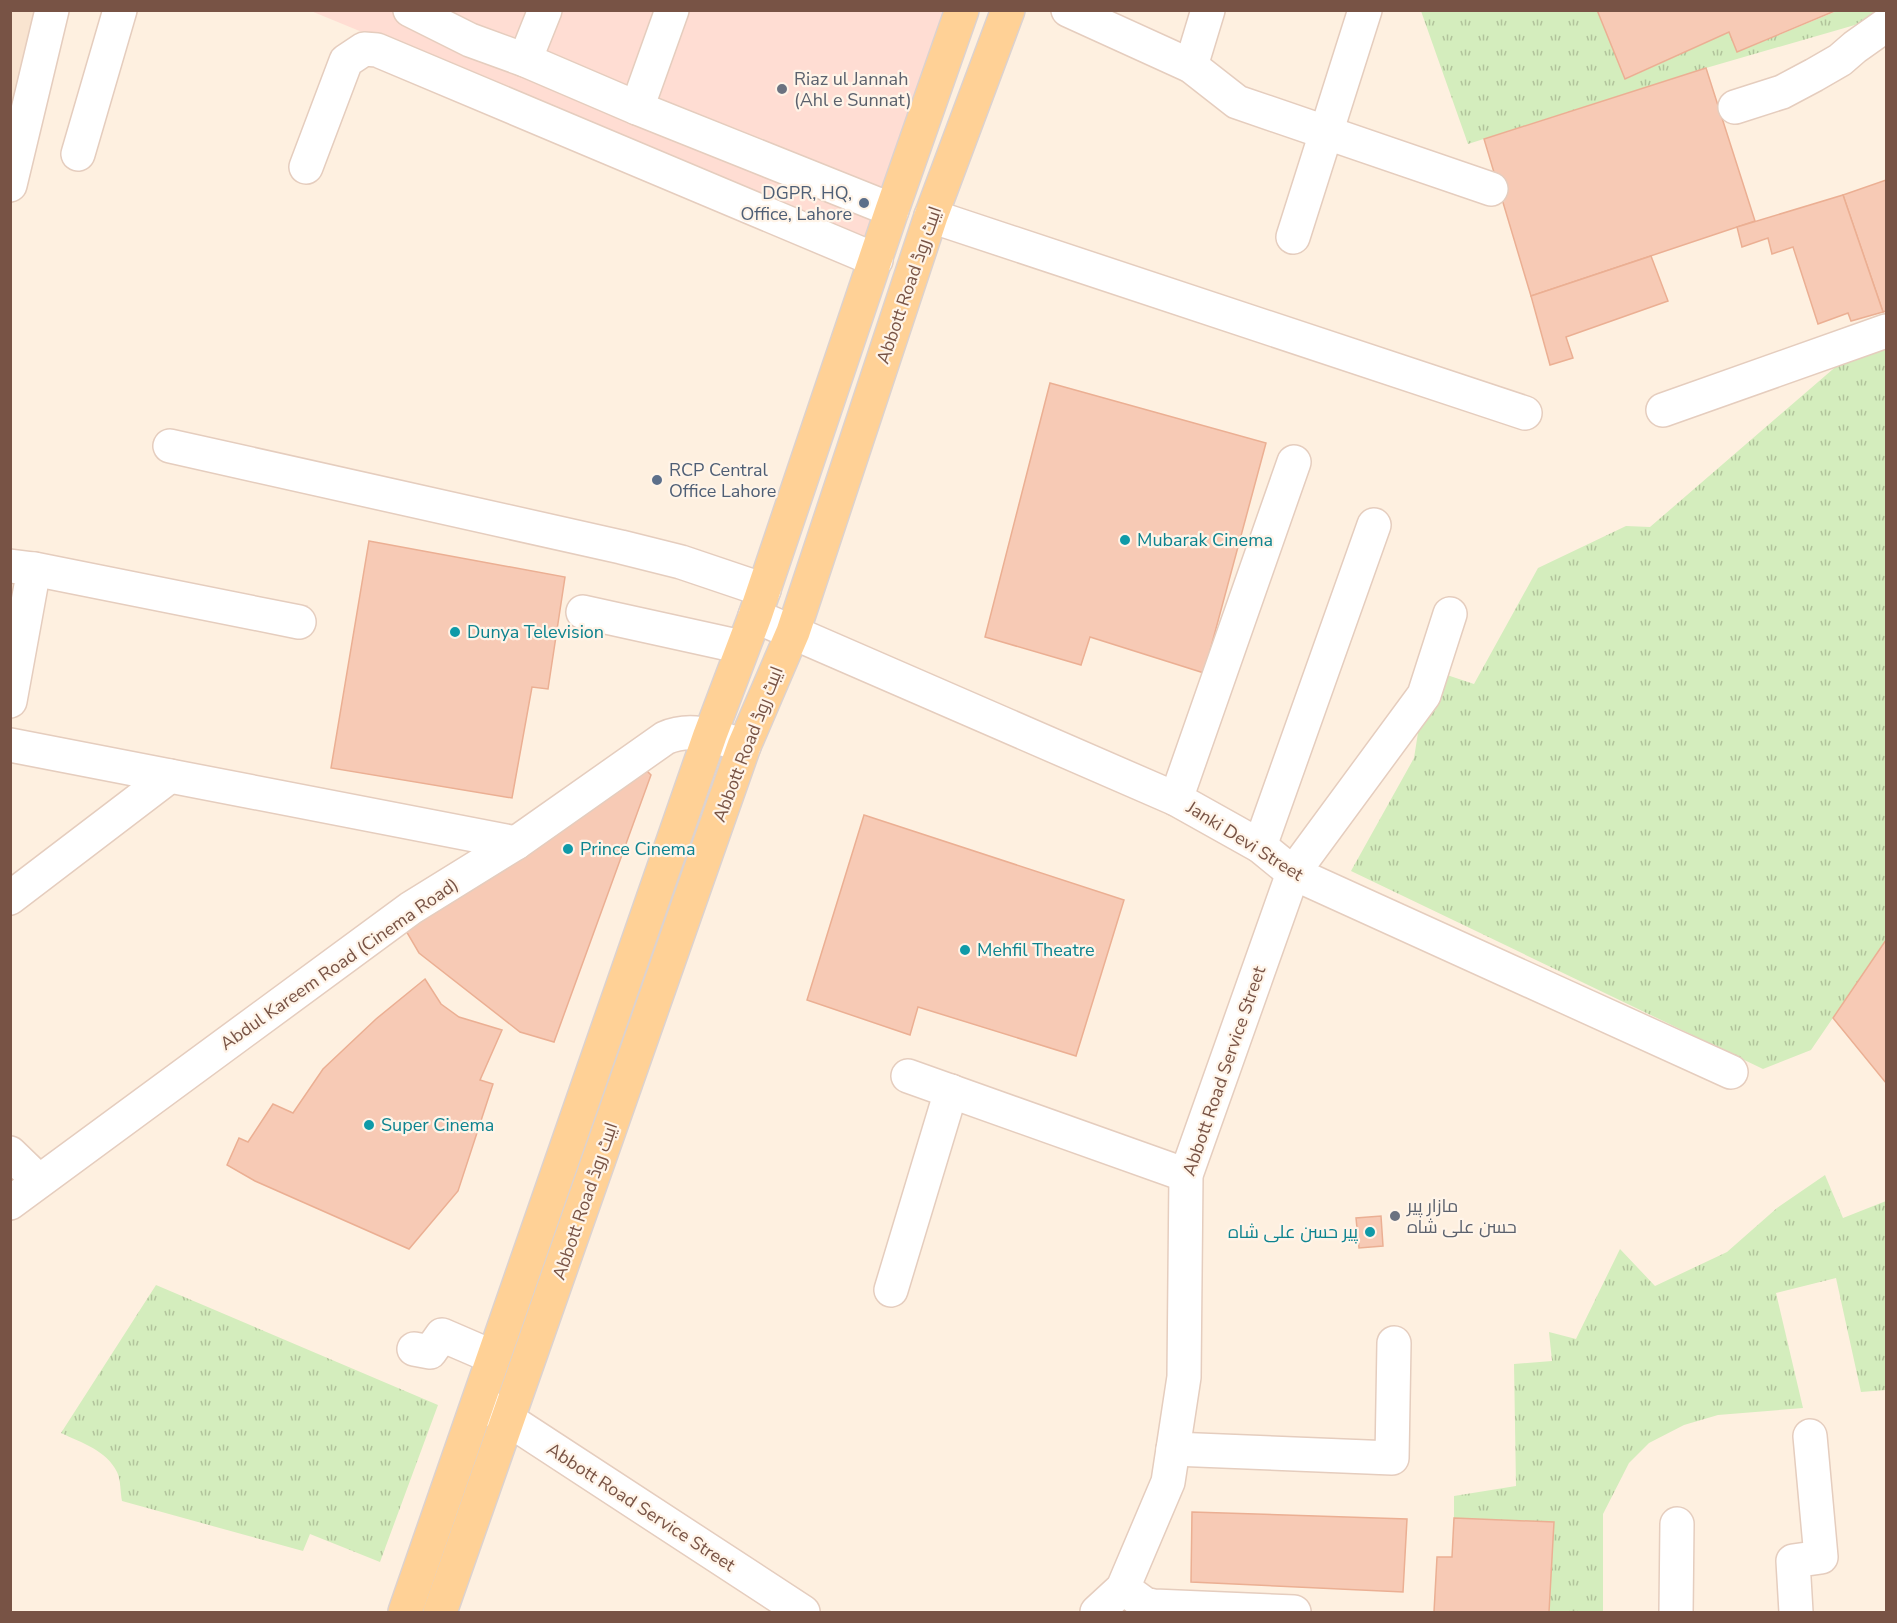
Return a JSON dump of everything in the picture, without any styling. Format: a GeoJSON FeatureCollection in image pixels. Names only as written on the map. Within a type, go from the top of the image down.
{"type":"FeatureCollection","features":[{"type":"Feature","properties":{"kind":"main road","name":"Abbott Road ایبٹ روڈ"},"geometry":{"type":"LineString","coordinates":[[405,1612],[710,735],[760,603],[962,10]]}},
{"type":"Feature","properties":{"kind":"main road","name":"Abbott Road ایبٹ روڈ"},"geometry":{"type":"LineString","coordinates":[[440,1612],[744,746],[793,632],[932,216],[1008,10]]}},
{"type":"Feature","properties":{"kind":"street"},"geometry":{"type":"LineString","coordinates":[[10,185],[52,10]]}},
{"type":"Feature","properties":{"kind":"street"},"geometry":{"type":"LineString","coordinates":[[78,154],[120,10]]}},
{"type":"Feature","properties":{"kind":"street"},"geometry":{"type":"LineString","coordinates":[[410,10],[470,40],[525,60],[637,108],[892,210]]}},
{"type":"Feature","properties":{"kind":"street"},"geometry":{"type":"LineString","coordinates":[[525,60],[544,10]]}},
{"type":"Feature","properties":{"kind":"street"},"geometry":{"type":"LineString","coordinates":[[637,108],[672,10]]}},
{"type":"Feature","properties":{"kind":"street"},"geometry":{"type":"LineString","coordinates":[[1068,10],[1191,66],[1237,102],[1491,189]]}},
{"type":"Feature","properties":{"kind":"street"},"geometry":{"type":"LineString","coordinates":[[1191,66],[1208,10]]}},
{"type":"Feature","properties":{"kind":"street"},"geometry":{"type":"LineString","coordinates":[[1293,237],[1365,10]]}},
{"type":"Feature","properties":{"kind":"street"},"geometry":{"type":"LineString","coordinates":[[1735,107],[1782,92],[1814,75],[1840,60],[1887,25]]}},
{"type":"Feature","properties":{"kind":"street"},"geometry":{"type":"LineString","coordinates":[[306,167],[346,61],[364,49],[377,50],[876,260]]}},
{"type":"Feature","properties":{"kind":"street"},"geometry":{"type":"LineString","coordinates":[[932,216],[1525,412]]}},
{"type":"Feature","properties":{"kind":"street"},"geometry":{"type":"LineString","coordinates":[[1663,410],[1887,331]]}},
{"type":"Feature","properties":{"kind":"street","name":"Janki Devi Street"},"geometry":{"type":"LineString","coordinates":[[170,446],[681,562],[760,603],[793,632],[1176,799],[1260,846],[1293,873],[1731,1072]]}},
{"type":"Feature","properties":{"kind":"street"},"geometry":{"type":"LineString","coordinates":[[1176,799],[1294,462]]}},
{"type":"Feature","properties":{"kind":"street"},"geometry":{"type":"LineString","coordinates":[[1260,846],[1374,525]]}},
{"type":"Feature","properties":{"kind":"street"},"geometry":{"type":"LineString","coordinates":[[10,700],[22,567],[299,622]]}},
{"type":"Feature","properties":{"kind":"street"},"geometry":{"type":"LineString","coordinates":[[583,612],[742,647]]}},
{"type":"Feature","properties":{"kind":"street","name":"Abbott Road Service Street"},"geometry":{"type":"LineString","coordinates":[[1097,1612],[1123,1588],[1168,1482],[1184,1377],[1186,1175],[1293,873],[1424,695],[1450,614]]}},
{"type":"Feature","properties":{"kind":"street","name":"Abdul Kareem Road (Cinema Road)"},"geometry":{"type":"LineString","coordinates":[[10,1203],[411,908],[516,843],[665,738],[676,733],[691,731],[744,746]]}},
{"type":"Feature","properties":{"kind":"street"},"geometry":{"type":"LineString","coordinates":[[10,745],[516,843]]}},
{"type":"Feature","properties":{"kind":"street"},"geometry":{"type":"LineString","coordinates":[[10,898],[170,776]]}},
{"type":"Feature","properties":{"kind":"street"},"geometry":{"type":"LineString","coordinates":[[908,1076],[1186,1175]]}},
{"type":"Feature","properties":{"kind":"street"},"geometry":{"type":"LineString","coordinates":[[891,1290],[951,1090]]}},
{"type":"Feature","properties":{"kind":"street"},"geometry":{"type":"LineString","coordinates":[[10,1153],[39,1181]]}},
{"type":"Feature","properties":{"kind":"street"},"geometry":{"type":"LineString","coordinates":[[414,1349],[430,1352],[442,1335],[493,1357]]}},
{"type":"Feature","properties":{"kind":"street"},"geometry":{"type":"LineString","coordinates":[[1173,1449],[1392,1458],[1394,1342]]}},
{"type":"Feature","properties":{"kind":"street","name":"Abbott Road Service Street"},"geometry":{"type":"LineString","coordinates":[[479,1401],[803,1612]]}},
{"type":"Feature","properties":{"kind":"street"},"geometry":{"type":"LineString","coordinates":[[1796,1612],[1793,1561],[1821,1557],[1810,1436]]}},
{"type":"Feature","properties":{"kind":"street"},"geometry":{"type":"LineString","coordinates":[[1676,1612],[1677,1524]]}},
{"type":"Feature","properties":{"kind":"street"},"geometry":{"type":"LineString","coordinates":[[1123,1588],[1145,1604],[1154,1606],[1294,1612]]}},
{"type":"Feature","properties":{"kind":"shaded area"},"geometry":{"type":"Polygon","coordinates":[[[11,11],[52,11],[11,185],[11,11]]]}},
{"type":"Feature","properties":{"kind":"shaded area"},"geometry":{"type":"Polygon","coordinates":[[[311,11],[951,11],[869,241],[311,11]]]}},
{"type":"Feature","properties":{"kind":"green space"},"geometry":{"type":"Polygon","coordinates":[[[1421,11],[1597,11],[1626,79],[1729,32],[1737,52],[1837,11],[1886,11],[1886,16],[1706,68],[1468,144],[1421,11]]]}},
{"type":"Feature","properties":{"kind":"green space"},"geometry":{"type":"Polygon","coordinates":[[[1886,339],[1886,940],[1811,1050],[1763,1069],[1351,871],[1414,758],[1424,695],[1432,670],[1474,684],[1538,568],[1626,526],[1650,527],[1854,351],[1886,339]]]}},
{"type":"Feature","properties":{"kind":"green space"},"geometry":{"type":"Polygon","coordinates":[[[1825,1175],[1843,1218],[1886,1201],[1886,1390],[1861,1392],[1836,1278],[1776,1293],[1803,1408],[1718,1415],[1684,1425],[1649,1443],[1629,1463],[1603,1514],[1603,1612],[1549,1612],[1554,1522],[1454,1518],[1454,1496],[1516,1486],[1514,1364],[1552,1361],[1549,1332],[1576,1339],[1620,1249],[1655,1286],[1727,1252],[1777,1208],[1825,1175]]]}},
{"type":"Feature","properties":{"kind":"green space"},"geometry":{"type":"Polygon","coordinates":[[[156,1285],[438,1405],[380,1562],[310,1534],[303,1551],[122,1501],[118,1475],[107,1458],[93,1448],[61,1433],[156,1285]]]}},
{"type":"Feature","properties":{"kind":"building"},"geometry":{"type":"Polygon","coordinates":[[[1597,10],[1837,10],[1737,52],[1729,32],[1625,79],[1597,10]]]}},
{"type":"Feature","properties":{"kind":"building"},"geometry":{"type":"Polygon","coordinates":[[[1706,68],[1755,221],[1531,296],[1484,139],[1706,68]]]}},
{"type":"Feature","properties":{"kind":"building"},"geometry":{"type":"Polygon","coordinates":[[[1886,180],[1886,311],[1883,312],[1843,195],[1886,180]]]}},
{"type":"Feature","properties":{"kind":"building"},"geometry":{"type":"Polygon","coordinates":[[[1843,195],[1883,312],[1851,321],[1848,313],[1818,324],[1793,247],[1772,254],[1768,238],[1742,247],[1737,227],[1843,195]]]}},
{"type":"Feature","properties":{"kind":"building"},"geometry":{"type":"Polygon","coordinates":[[[1651,256],[1668,301],[1566,337],[1573,358],[1550,365],[1531,296],[1651,256]]]}},
{"type":"Feature","properties":{"kind":"building","name":"Mubarak Cinema"},"geometry":{"type":"Polygon","coordinates":[[[1050,383],[1266,443],[1204,673],[1090,637],[1081,665],[985,637],[1050,383]]]}},
{"type":"Feature","properties":{"kind":"building","name":"Dunya Television"},"geometry":{"type":"Polygon","coordinates":[[[369,541],[565,577],[548,689],[532,687],[512,798],[331,768],[369,541]]]}},
{"type":"Feature","properties":{"kind":"building","name":"Prince Cinema"},"geometry":{"type":"Polygon","coordinates":[[[639,763],[651,775],[554,1042],[520,1032],[419,953],[402,924],[639,763]]]}},
{"type":"Feature","properties":{"kind":"building","name":"Mehfil Theatre"},"geometry":{"type":"Polygon","coordinates":[[[864,815],[1124,900],[1076,1056],[918,1007],[910,1035],[807,1000],[864,815]]]}},
{"type":"Feature","properties":{"kind":"building"},"geometry":{"type":"Polygon","coordinates":[[[1886,940],[1886,1083],[1833,1018],[1886,940]]]}},
{"type":"Feature","properties":{"kind":"building","name":"Super Cinema"},"geometry":{"type":"Polygon","coordinates":[[[425,979],[441,1004],[459,1017],[502,1030],[480,1080],[493,1084],[458,1191],[409,1249],[255,1181],[227,1165],[239,1138],[248,1142],[273,1104],[293,1113],[323,1069],[376,1019],[425,979]]]}},
{"type":"Feature","properties":{"kind":"building","name":"پیر حسن علی شاہ"},"geometry":{"type":"Polygon","coordinates":[[[1381,1216],[1383,1246],[1359,1248],[1356,1218],[1381,1216]]]}},
{"type":"Feature","properties":{"kind":"building"},"geometry":{"type":"Polygon","coordinates":[[[1192,1512],[1407,1519],[1403,1592],[1191,1582],[1192,1512]]]}},
{"type":"Feature","properties":{"kind":"building"},"geometry":{"type":"Polygon","coordinates":[[[1454,1518],[1554,1522],[1549,1612],[1434,1612],[1437,1557],[1452,1557],[1454,1518]]]}},
{"type":"Feature","properties":{"kind":"place","name":"Riaz ul Jannah (Ahl e Sunnat)"},"geometry":{"type":"Point","coordinates":[782,89]}},
{"type":"Feature","properties":{"kind":"place","name":"DGPR, HQ, Office, Lahore"},"geometry":{"type":"Point","coordinates":[864,203]}},
{"type":"Feature","properties":{"kind":"place","name":"RCP Central Office Lahore"},"geometry":{"type":"Point","coordinates":[657,480]}},
{"type":"Feature","properties":{"kind":"place","name":"Mubarak Cinema"},"geometry":{"type":"Point","coordinates":[1125,540]}},
{"type":"Feature","properties":{"kind":"place","name":"Dunya Television"},"geometry":{"type":"Point","coordinates":[455,632]}},
{"type":"Feature","properties":{"kind":"place","name":"Prince Cinema"},"geometry":{"type":"Point","coordinates":[568,849]}},
{"type":"Feature","properties":{"kind":"place","name":"Mehfil Theatre"},"geometry":{"type":"Point","coordinates":[965,950]}},
{"type":"Feature","properties":{"kind":"place","name":"Super Cinema"},"geometry":{"type":"Point","coordinates":[369,1125]}},
{"type":"Feature","properties":{"kind":"place","name":"مازار پیر حسن علی شاہ"},"geometry":{"type":"Point","coordinates":[1395,1216]}},
{"type":"Feature","properties":{"kind":"place","name":"پیر حسن علی شاہ"},"geometry":{"type":"Point","coordinates":[1370,1232]}}]}
